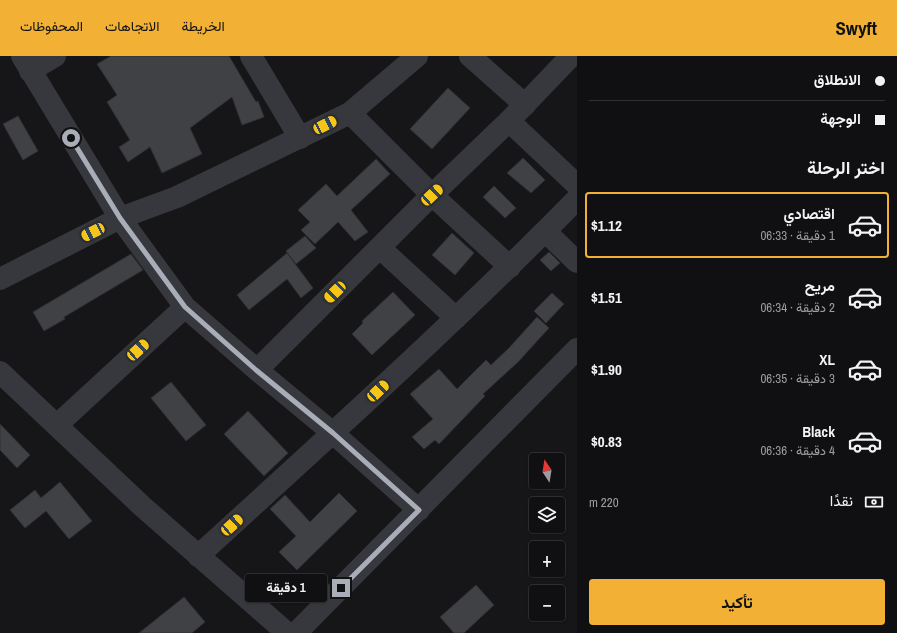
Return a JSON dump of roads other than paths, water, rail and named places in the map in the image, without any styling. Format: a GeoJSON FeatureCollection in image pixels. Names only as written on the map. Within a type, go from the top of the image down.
{"type":"FeatureCollection","features":[{"type":"Feature","properties":{"kind":"street"},"geometry":{"type":"LineString","coordinates":[[54,56],[26,63],[120,218],[185,307],[256,370],[333,433],[419,510]]}},
{"type":"Feature","properties":{"kind":"street"},"geometry":{"type":"LineString","coordinates":[[251,56],[300,138]]}},
{"type":"Feature","properties":{"kind":"street"},"geometry":{"type":"LineString","coordinates":[[0,279],[120,218],[177,197],[350,113],[417,56]]}},
{"type":"Feature","properties":{"kind":"street"},"geometry":{"type":"LineString","coordinates":[[470,56],[525,105]]}},
{"type":"Feature","properties":{"kind":"street"},"geometry":{"type":"LineString","coordinates":[[256,370],[432,195],[510,122],[570,56]]}},
{"type":"Feature","properties":{"kind":"street"},"geometry":{"type":"LineString","coordinates":[[350,113],[432,195],[510,267]]}},
{"type":"Feature","properties":{"kind":"street"},"geometry":{"type":"LineString","coordinates":[[510,122],[577,185]]}},
{"type":"Feature","properties":{"kind":"street"},"geometry":{"type":"LineString","coordinates":[[198,556],[456,318],[510,267],[577,199]]}},
{"type":"Feature","properties":{"kind":"street"},"geometry":{"type":"LineString","coordinates":[[545,231],[577,262]]}},
{"type":"Feature","properties":{"kind":"street"},"geometry":{"type":"LineString","coordinates":[[380,248],[456,318]]}},
{"type":"Feature","properties":{"kind":"street"},"geometry":{"type":"LineString","coordinates":[[57,425],[185,307]]}},
{"type":"Feature","properties":{"kind":"street"},"geometry":{"type":"LineString","coordinates":[[296,633],[577,349]]}},
{"type":"Feature","properties":{"kind":"street"},"geometry":{"type":"LineString","coordinates":[[0,372],[14,387],[57,425],[143,507],[287,633]]}}]}
